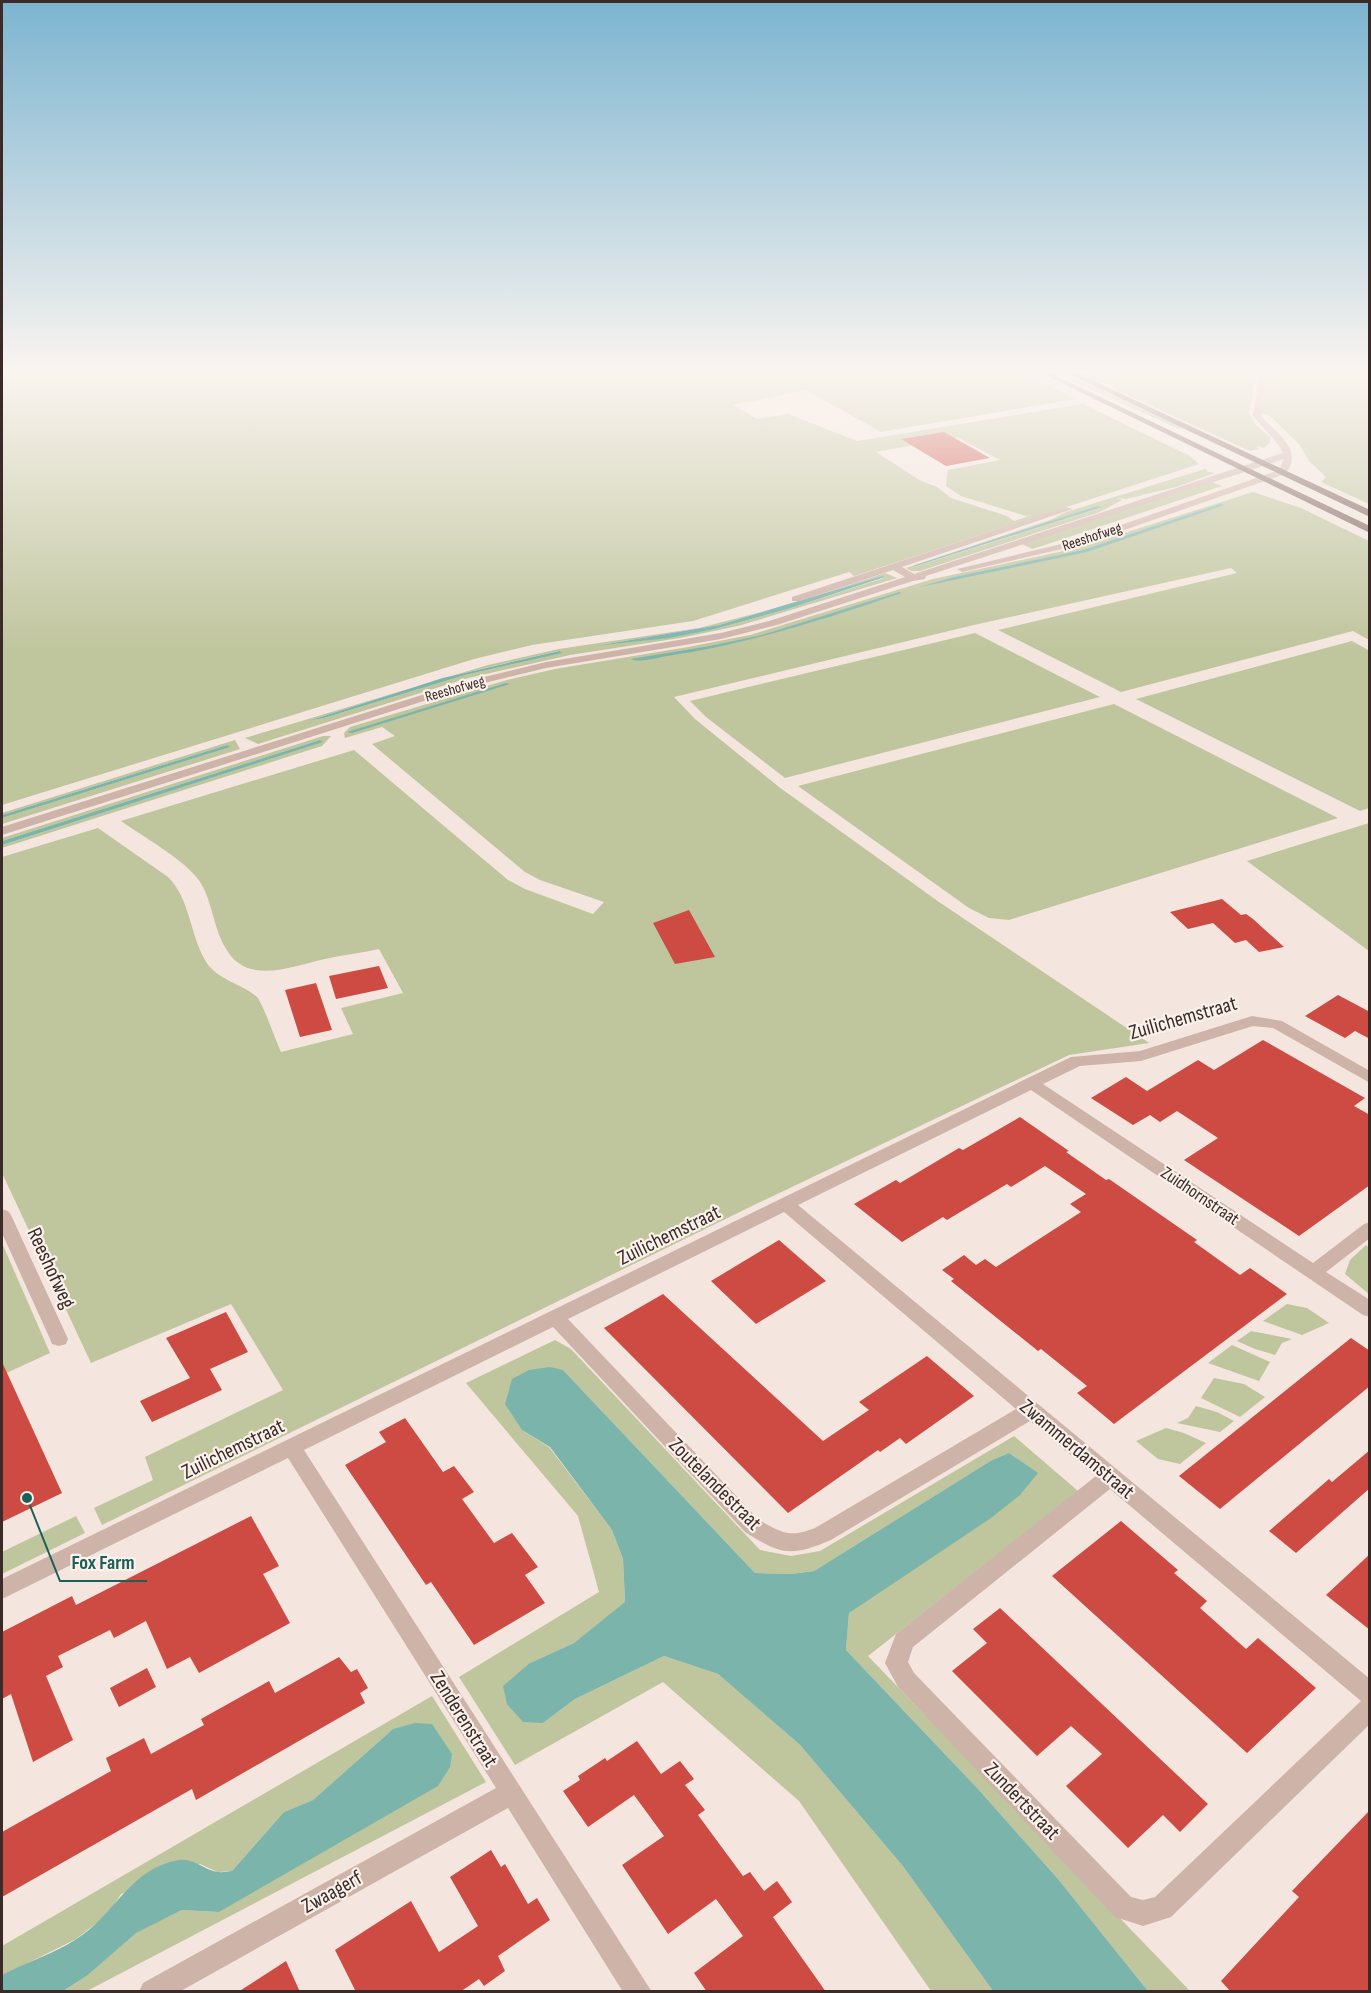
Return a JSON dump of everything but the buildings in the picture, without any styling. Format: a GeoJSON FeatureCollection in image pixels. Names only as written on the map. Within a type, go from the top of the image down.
{"type":"FeatureCollection","features":[{"type":"Feature","properties":{"kind":"main road"},"geometry":{"type":"LineString","coordinates":[[1238,466],[1370,530]]}},
{"type":"Feature","properties":{"kind":"main road"},"geometry":{"type":"LineString","coordinates":[[1269,466],[1370,514]]}},
{"type":"Feature","properties":{"kind":"street","name":"Reeshofweg"},"geometry":{"type":"LineString","coordinates":[[2,831],[464,685],[546,665],[721,636],[773,623],[1253,466]]}},
{"type":"Feature","properties":{"kind":"street"},"geometry":{"type":"LineString","coordinates":[[1282,472],[1288,466]]}},
{"type":"Feature","properties":{"kind":"street","name":"Reeshofweg"},"geometry":{"type":"LineString","coordinates":[[915,578],[1008,560],[1081,542],[1282,472]]}},
{"type":"Feature","properties":{"kind":"street","name":"Reeshofweg"},"geometry":{"type":"LineString","coordinates":[[796,599],[1068,509]]}},
{"type":"Feature","properties":{"kind":"street"},"geometry":{"type":"LineString","coordinates":[[894,567],[915,578]]}},
{"type":"Feature","properties":{"kind":"street","name":"Zuilichemstraat"},"geometry":{"type":"LineString","coordinates":[[2,1589],[1077,1060],[1141,1056],[1252,1022],[1263,1021],[1277,1024],[1370,1077]]}},
{"type":"Feature","properties":{"kind":"street","name":"Zuidhornstraat"},"geometry":{"type":"LineString","coordinates":[[1030,1083],[1370,1310]]}},
{"type":"Feature","properties":{"kind":"street","name":"Zwammerdamstraat"},"geometry":{"type":"LineString","coordinates":[[784,1203],[1370,1694]]}},
{"type":"Feature","properties":{"kind":"street","name":"Reeshofweg"},"geometry":{"type":"LineString","coordinates":[[2,1215],[59,1339]]}},
{"type":"Feature","properties":{"kind":"street"},"geometry":{"type":"LineString","coordinates":[[1312,1272],[1370,1228]]}},
{"type":"Feature","properties":{"kind":"street","name":"Zoutelandestraat"},"geometry":{"type":"LineString","coordinates":[[555,1317],[752,1526],[779,1543],[800,1544],[822,1534],[1031,1410]]}},
{"type":"Feature","properties":{"kind":"street","name":"Zenderenstraat"},"geometry":{"type":"LineString","coordinates":[[291,1446],[639,1992]]}},
{"type":"Feature","properties":{"kind":"street","name":"Zundertstraat"},"geometry":{"type":"LineString","coordinates":[[1110,1477],[904,1641],[896,1663],[906,1680],[1124,1908],[1143,1914],[1162,1908],[1370,1708]]}},
{"type":"Feature","properties":{"kind":"street","name":"Zwaagerf"},"geometry":{"type":"LineString","coordinates":[[152,1992],[511,1793]]}},
{"type":"Feature","properties":{"kind":"green space"},"geometry":{"type":"Polygon","coordinates":[[[2,466],[898,466],[921,481],[937,487],[951,498],[1007,516],[1014,521],[1032,515],[1026,516],[961,496],[946,486],[948,470],[969,466],[1193,466],[854,576],[849,572],[693,621],[532,645],[474,659],[2,805],[2,466]]]}},
{"type":"Feature","properties":{"kind":"green space"},"geometry":{"type":"Polygon","coordinates":[[[1314,466],[1369,466],[1369,504],[1321,482],[1326,477],[1314,466]]]}},
{"type":"Feature","properties":{"kind":"green space"},"geometry":{"type":"Polygon","coordinates":[[[1205,469],[1208,470],[1205,471],[1215,473],[1176,487],[1126,499],[1117,498],[1122,500],[1100,512],[920,571],[911,571],[906,568],[915,565],[1050,520],[1066,512],[1205,469]],[[1101,506],[915,565],[914,567],[1101,508],[1101,506]]]}},
{"type":"Feature","properties":{"kind":"green space"},"geometry":{"type":"Polygon","coordinates":[[[1211,482],[1222,486],[1032,549],[1022,544],[1211,482]]]}},
{"type":"Feature","properties":{"kind":"green space"},"geometry":{"type":"Polygon","coordinates":[[[1253,492],[1301,508],[1369,541],[1369,640],[1353,631],[1121,692],[998,630],[1237,573],[1231,568],[974,625],[674,697],[695,719],[779,787],[939,902],[1149,1043],[1069,1055],[756,1204],[102,1525],[94,1508],[153,1480],[145,1457],[283,1390],[231,1304],[91,1363],[2,1173],[2,857],[98,828],[168,877],[181,896],[205,960],[222,977],[257,997],[281,1052],[353,1034],[341,1008],[403,993],[379,949],[270,971],[245,967],[234,959],[225,947],[198,879],[173,856],[121,821],[354,750],[508,880],[525,889],[593,914],[604,902],[540,880],[525,872],[372,744],[395,736],[382,727],[345,738],[344,733],[350,727],[507,680],[555,669],[750,635],[933,579],[1077,548],[1253,492]]]}},
{"type":"Feature","properties":{"kind":"green space"},"geometry":{"type":"Polygon","coordinates":[[[885,573],[897,578],[738,626],[680,638],[570,655],[468,678],[258,744],[245,738],[414,687],[308,721],[465,675],[561,653],[558,651],[451,676],[488,665],[559,649],[699,628],[770,610],[719,625],[595,646],[715,629],[788,609],[884,578],[882,576],[813,597],[885,573]]]}},
{"type":"Feature","properties":{"kind":"green space"},"geometry":{"type":"Polygon","coordinates":[[[975,633],[1100,697],[785,778],[706,717],[690,701],[975,633]]]}},
{"type":"Feature","properties":{"kind":"green space"},"geometry":{"type":"Polygon","coordinates":[[[1352,641],[1370,651],[1369,808],[1360,811],[1136,699],[1352,641]]]}},
{"type":"Feature","properties":{"kind":"green space"},"geometry":{"type":"Polygon","coordinates":[[[1114,704],[1338,818],[1009,920],[989,918],[969,908],[798,786],[1114,704]]]}},
{"type":"Feature","properties":{"kind":"green space"},"geometry":{"type":"Polygon","coordinates":[[[323,736],[331,736],[322,746],[2,848],[2,845],[322,742],[320,740],[2,841],[2,838],[323,736]]]}},
{"type":"Feature","properties":{"kind":"green space"},"geometry":{"type":"Polygon","coordinates":[[[235,740],[240,749],[2,824],[2,818],[229,747],[227,745],[2,815],[2,813],[235,740]]]}},
{"type":"Feature","properties":{"kind":"green space"},"geometry":{"type":"Polygon","coordinates":[[[1370,823],[1369,951],[1247,861],[1370,823]]]}},
{"type":"Feature","properties":{"kind":"green space"},"geometry":{"type":"Polygon","coordinates":[[[2,1243],[50,1353],[2,1375],[2,1243]]]}},
{"type":"Feature","properties":{"kind":"green space"},"geometry":{"type":"Polygon","coordinates":[[[1366,1245],[1369,1248],[1369,1294],[1345,1274],[1350,1260],[1366,1245]]]}},
{"type":"Feature","properties":{"kind":"green space"},"geometry":{"type":"Polygon","coordinates":[[[1287,1304],[1307,1308],[1329,1323],[1302,1335],[1263,1321],[1287,1304]]]}},
{"type":"Feature","properties":{"kind":"green space"},"geometry":{"type":"Polygon","coordinates":[[[1251,1331],[1292,1339],[1282,1343],[1275,1355],[1237,1341],[1251,1331]]]}},
{"type":"Feature","properties":{"kind":"green space"},"geometry":{"type":"Polygon","coordinates":[[[555,1340],[571,1349],[760,1550],[791,1556],[820,1551],[1014,1436],[1078,1491],[868,1656],[1190,1991],[1148,1991],[1058,1879],[979,1790],[846,1650],[849,1613],[1037,1473],[1009,1453],[992,1460],[814,1571],[791,1574],[755,1573],[563,1370],[522,1430],[549,1447],[612,1530],[623,1559],[625,1603],[574,1643],[530,1663],[543,1723],[575,1699],[664,1656],[718,1674],[800,1745],[902,1865],[993,1991],[931,1991],[799,1801],[663,1682],[515,1765],[459,1677],[599,1592],[578,1516],[466,1383],[555,1340]]]}},
{"type":"Feature","properties":{"kind":"green space"},"geometry":{"type":"Polygon","coordinates":[[[1232,1345],[1270,1362],[1259,1381],[1208,1363],[1232,1345]]]}},
{"type":"Feature","properties":{"kind":"green space"},"geometry":{"type":"Polygon","coordinates":[[[1214,1378],[1244,1384],[1265,1397],[1240,1417],[1201,1398],[1214,1378]]]}},
{"type":"Feature","properties":{"kind":"green space"},"geometry":{"type":"Polygon","coordinates":[[[1196,1406],[1217,1412],[1234,1421],[1220,1432],[1177,1423],[1188,1418],[1196,1406]]]}},
{"type":"Feature","properties":{"kind":"green space"},"geometry":{"type":"Polygon","coordinates":[[[1166,1428],[1206,1443],[1180,1464],[1158,1459],[1136,1441],[1166,1428]]]}},
{"type":"Feature","properties":{"kind":"green space"},"geometry":{"type":"Polygon","coordinates":[[[76,1516],[85,1533],[2,1574],[2,1552],[76,1516]]]}},
{"type":"Feature","properties":{"kind":"green space"},"geometry":{"type":"Polygon","coordinates":[[[432,1696],[486,1782],[87,1991],[63,1991],[88,1975],[135,1933],[182,1910],[219,1912],[393,1729],[313,1800],[284,1812],[232,1871],[218,1872],[200,1864],[121,1894],[108,1914],[76,1939],[2,1976],[2,1946],[432,1696]]]}},
{"type":"Feature","properties":{"kind":"water"},"geometry":{"type":"Polygon","coordinates":[[[1220,504],[1225,505],[1087,552],[920,587],[950,578],[1083,550],[1220,504]]]}},
{"type":"Feature","properties":{"kind":"water"},"geometry":{"type":"Polygon","coordinates":[[[1097,506],[1103,507],[913,567],[915,565],[1097,506]]]}},
{"type":"Feature","properties":{"kind":"water"},"geometry":{"type":"Polygon","coordinates":[[[885,577],[788,609],[715,629],[669,638],[595,646],[719,625],[885,577]]]}},
{"type":"Feature","properties":{"kind":"water"},"geometry":{"type":"Polygon","coordinates":[[[899,592],[902,593],[757,638],[648,660],[631,659],[762,635],[899,592]]]}},
{"type":"Feature","properties":{"kind":"water"},"geometry":{"type":"Polygon","coordinates":[[[559,651],[562,653],[465,675],[308,721],[443,678],[559,651]]]}},
{"type":"Feature","properties":{"kind":"water"},"geometry":{"type":"Polygon","coordinates":[[[506,683],[510,684],[352,733],[347,732],[506,683]]]}},
{"type":"Feature","properties":{"kind":"water"},"geometry":{"type":"Polygon","coordinates":[[[320,740],[323,742],[2,845],[2,841],[320,740]]]}},
{"type":"Feature","properties":{"kind":"water"},"geometry":{"type":"Polygon","coordinates":[[[227,745],[230,747],[2,818],[2,815],[227,745]]]}},
{"type":"Feature","properties":{"kind":"water"},"geometry":{"type":"Polygon","coordinates":[[[550,1367],[563,1370],[755,1573],[791,1574],[814,1571],[992,1460],[1009,1453],[1038,1473],[1020,1495],[991,1518],[849,1613],[846,1650],[979,1790],[1058,1879],[1148,1991],[993,1991],[902,1865],[800,1745],[718,1674],[664,1656],[575,1699],[543,1723],[523,1722],[507,1704],[503,1686],[530,1663],[574,1643],[625,1602],[623,1559],[612,1530],[550,1447],[522,1430],[505,1404],[512,1379],[529,1370],[550,1367]]]}},
{"type":"Feature","properties":{"kind":"water"},"geometry":{"type":"Polygon","coordinates":[[[415,1723],[432,1724],[452,1754],[450,1767],[438,1786],[219,1912],[182,1910],[136,1933],[88,1975],[63,1991],[2,1991],[4,1974],[75,1940],[89,1930],[134,1883],[162,1865],[184,1860],[214,1871],[232,1871],[284,1812],[313,1800],[393,1729],[415,1723]]]}},
{"type":"Feature","properties":{"kind":"place","name":"Fox Farm"},"geometry":{"type":"Point","coordinates":[27,1498]}}]}
